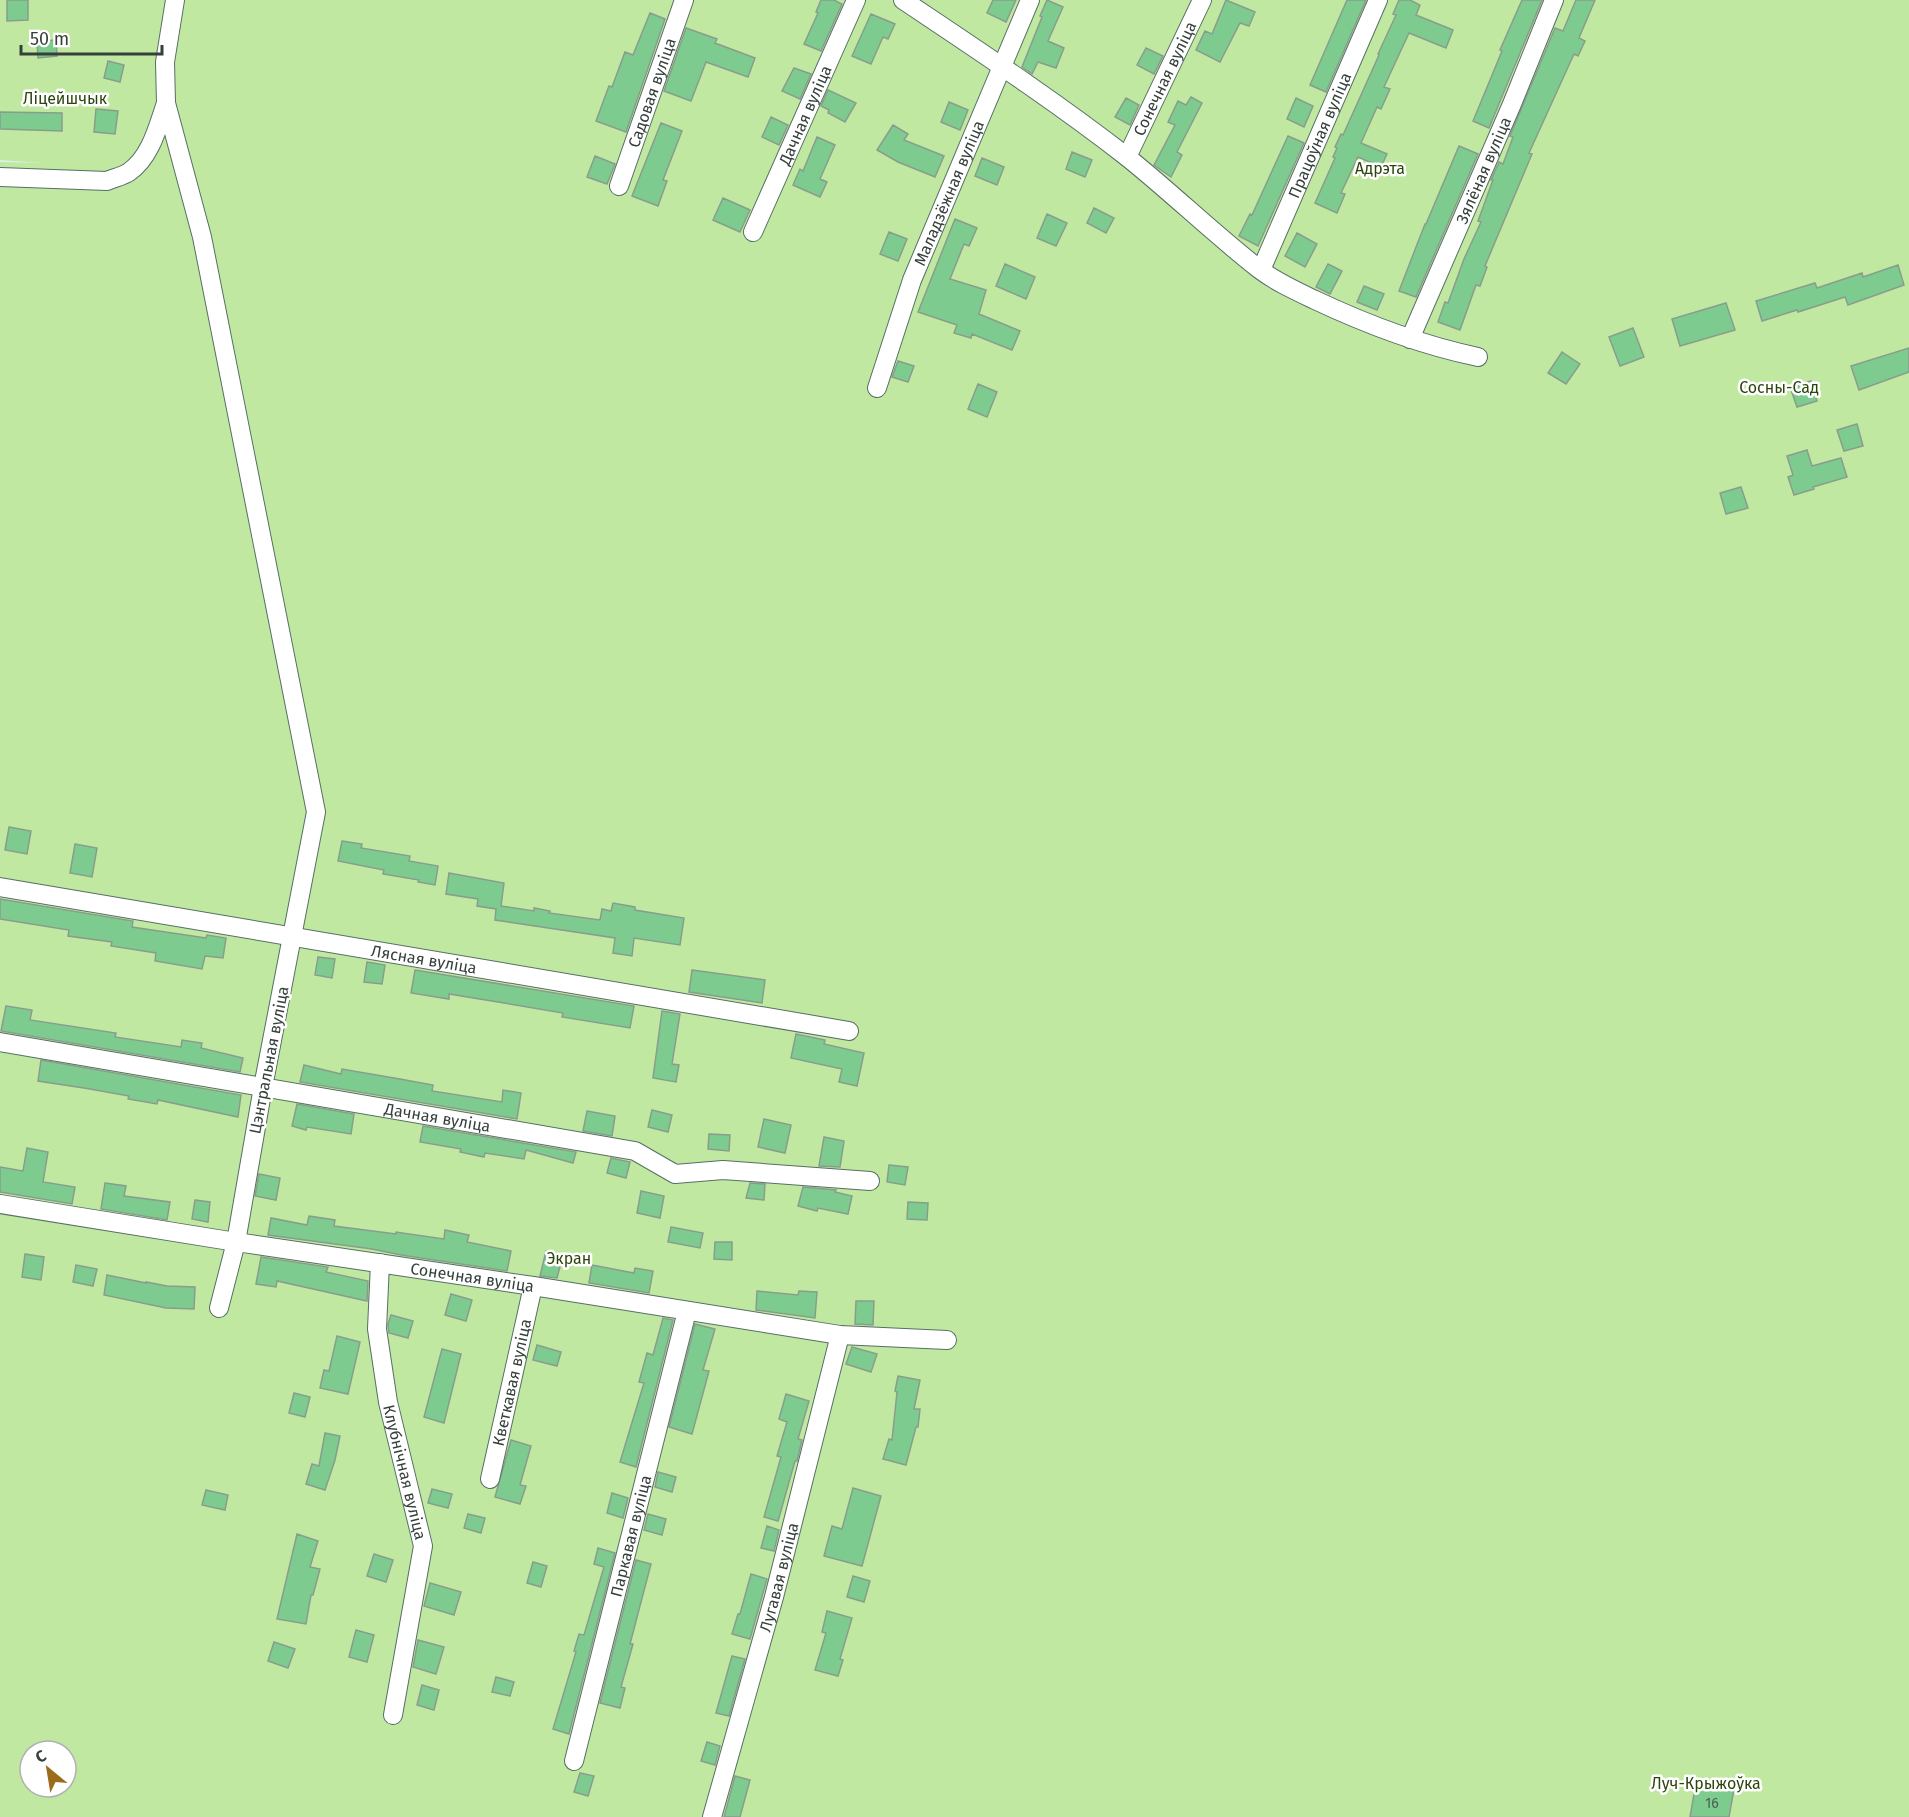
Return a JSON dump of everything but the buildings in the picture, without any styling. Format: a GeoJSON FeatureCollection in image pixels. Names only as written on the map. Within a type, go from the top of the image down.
{"type":"FeatureCollection","features":[{"type":"Feature","properties":{"kind":"street"},"geometry":{"type":"LineString","coordinates":[[0,177],[107,180],[129,172],[145,157],[166,102],[165,62],[175,0]]}},
{"type":"Feature","properties":{"kind":"street","name":"Садовая вуліца"},"geometry":{"type":"LineString","coordinates":[[618,186],[684,0]]}},
{"type":"Feature","properties":{"kind":"street","name":"Дачная вуліца"},"geometry":{"type":"LineString","coordinates":[[753,232],[856,0]]}},
{"type":"Feature","properties":{"kind":"street"},"geometry":{"type":"LineString","coordinates":[[903,0],[1002,67],[1127,157],[1261,270],[1290,288],[1358,320],[1410,339],[1478,357]]}},
{"type":"Feature","properties":{"kind":"street","name":"Маладзёжная вуліца"},"geometry":{"type":"LineString","coordinates":[[877,388],[912,280],[1030,0]]}},
{"type":"Feature","properties":{"kind":"street","name":"Сонечная вуліца"},"geometry":{"type":"LineString","coordinates":[[1127,157],[1202,0]]}},
{"type":"Feature","properties":{"kind":"street","name":"Працоўная вуліца"},"geometry":{"type":"LineString","coordinates":[[1261,270],[1378,0]]}},
{"type":"Feature","properties":{"kind":"street","name":"Зялёная вуліца"},"geometry":{"type":"LineString","coordinates":[[1410,339],[1512,104],[1554,0]]}},
{"type":"Feature","properties":{"kind":"street","name":"Цэнтральная вуліца"},"geometry":{"type":"LineString","coordinates":[[166,102],[202,237],[316,812],[263,1087],[236,1242],[219,1308]]}},
{"type":"Feature","properties":{"kind":"street","name":"Лясная вуліца"},"geometry":{"type":"LineString","coordinates":[[0,887],[849,1031]]}},
{"type":"Feature","properties":{"kind":"street","name":"Дачная вуліца"},"geometry":{"type":"LineString","coordinates":[[0,1042],[635,1151],[675,1174],[723,1170],[870,1181]]}},
{"type":"Feature","properties":{"kind":"street","name":"Сонечная вуліца"},"geometry":{"type":"LineString","coordinates":[[0,1204],[840,1335],[947,1341]]}},
{"type":"Feature","properties":{"kind":"street","name":"Клубнічная вуліца"},"geometry":{"type":"LineString","coordinates":[[380,1263],[377,1329],[388,1402],[423,1546],[393,1715]]}},
{"type":"Feature","properties":{"kind":"street","name":"Кветкавая вуліца"},"geometry":{"type":"LineString","coordinates":[[490,1479],[533,1286]]}},
{"type":"Feature","properties":{"kind":"street","name":"Паркавая вуліца"},"geometry":{"type":"LineString","coordinates":[[574,1761],[687,1311]]}},
{"type":"Feature","properties":{"kind":"street","name":"Лугавая вуліца"},"geometry":{"type":"LineString","coordinates":[[712,1817],[774,1597],[840,1335]]}},
{"type":"Feature","properties":{"kind":"green space"},"geometry":{"type":"Polygon","coordinates":[[[0,0],[1909,0],[1909,1817],[0,1817],[0,162],[43,163],[0,160],[0,0]]]}},
{"type":"Feature","properties":{"kind":"park label","name":"Ліцейшчык"},"geometry":{"type":"Point","coordinates":[65,98]}},
{"type":"Feature","properties":{"kind":"park label","name":"Адрэта"},"geometry":{"type":"Point","coordinates":[1380,168]}},
{"type":"Feature","properties":{"kind":"park label","name":"Сосны-Сад"},"geometry":{"type":"Point","coordinates":[1779,387]}},
{"type":"Feature","properties":{"kind":"park label","name":"Экран"},"geometry":{"type":"Point","coordinates":[569,1258]}},
{"type":"Feature","properties":{"kind":"park label","name":"Луч-Крыжоўка"},"geometry":{"type":"Point","coordinates":[1706,1783]}}]}
